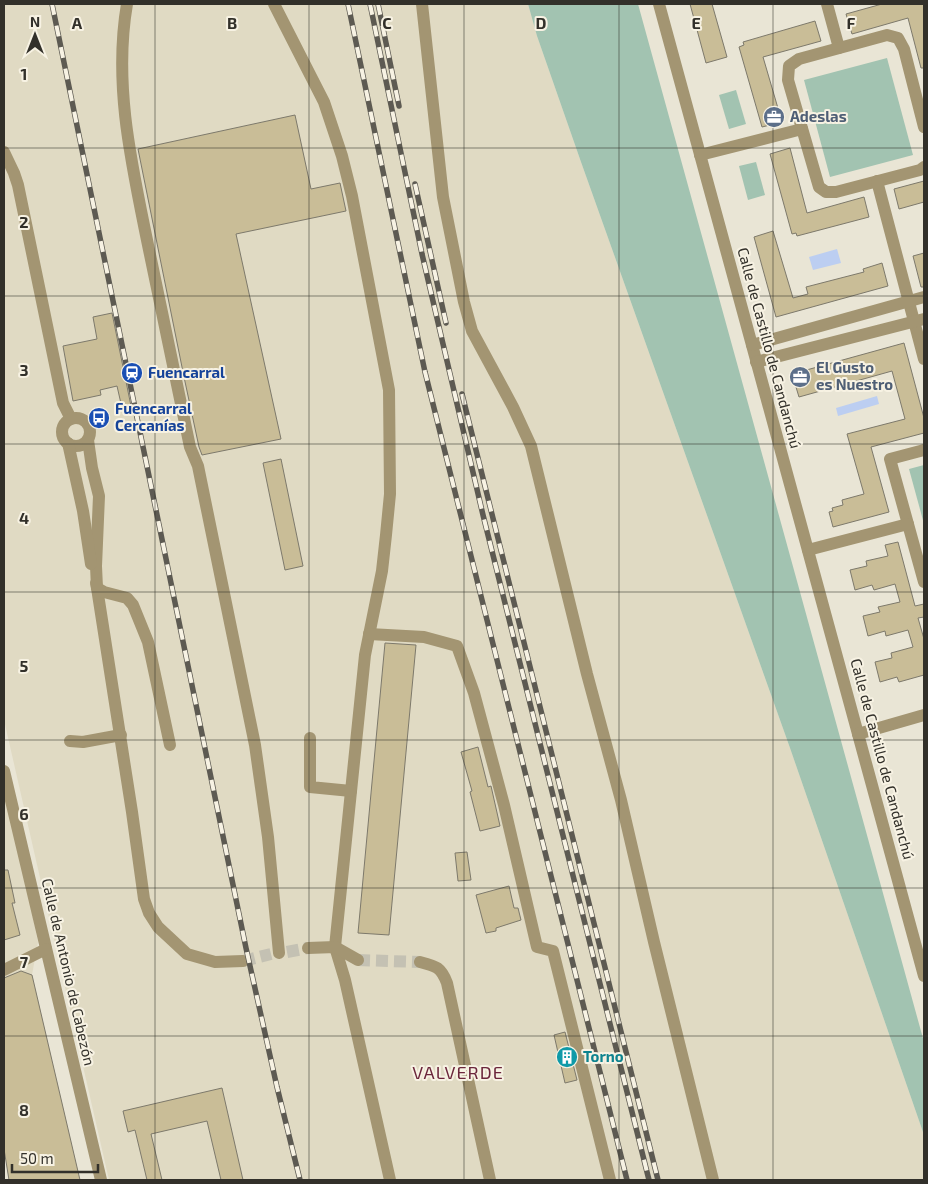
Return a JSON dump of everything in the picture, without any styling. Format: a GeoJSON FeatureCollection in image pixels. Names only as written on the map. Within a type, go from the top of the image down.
{"type":"FeatureCollection","features":[{"type":"Feature","properties":{"kind":"street"},"geometry":{"type":"LineString","coordinates":[[127,4],[122,45],[128,145],[190,447],[198,466],[255,745],[268,837],[279,953]]}},
{"type":"Feature","properties":{"kind":"street"},"geometry":{"type":"LineString","coordinates":[[274,4],[324,102],[342,156],[352,196],[389,390],[390,494],[382,571],[365,655],[335,947],[345,980],[390,1180]]}},
{"type":"Feature","properties":{"kind":"street"},"geometry":{"type":"LineString","coordinates":[[422,4],[443,197],[464,302],[472,331],[513,407],[531,446],[587,674],[621,800],[713,1180]]}},
{"type":"Feature","properties":{"kind":"street","name":"Calle de Castillo de Candanchú"},"geometry":{"type":"LineString","coordinates":[[659,4],[858,734],[919,939],[924,976]]}},
{"type":"Feature","properties":{"kind":"street"},"geometry":{"type":"LineString","coordinates":[[827,4],[839,48]]}},
{"type":"Feature","properties":{"kind":"street"},"geometry":{"type":"LineString","coordinates":[[924,126],[921,97],[904,49],[898,38],[888,35],[799,59],[789,66],[788,80],[819,187],[826,192],[836,192],[920,170],[924,167]]}},
{"type":"Feature","properties":{"kind":"street"},"geometry":{"type":"LineString","coordinates":[[700,155],[802,128]]}},
{"type":"Feature","properties":{"kind":"street"},"geometry":{"type":"LineString","coordinates":[[4,152],[18,185],[63,402],[71,419]]}},
{"type":"Feature","properties":{"kind":"street"},"geometry":{"type":"LineString","coordinates":[[877,181],[908,301],[919,320],[924,359]]}},
{"type":"Feature","properties":{"kind":"street"},"geometry":{"type":"LineString","coordinates":[[752,345],[924,297]]}},
{"type":"Feature","properties":{"kind":"street"},"geometry":{"type":"LineString","coordinates":[[756,362],[919,320]]}},
{"type":"Feature","properties":{"kind":"street"},"geometry":{"type":"LineString","coordinates":[[170,744],[148,642],[133,605],[127,598],[104,592],[97,588],[91,568],[83,511],[68,444],[62,432],[65,424],[71,419],[80,418],[87,423],[90,431],[88,440],[99,496],[97,588],[144,899],[149,913],[158,927],[187,954],[215,962],[243,961]]}},
{"type":"Feature","properties":{"kind":"street"},"geometry":{"type":"LineString","coordinates":[[68,444],[72,446],[81,445],[88,440]]}},
{"type":"Feature","properties":{"kind":"street"},"geometry":{"type":"LineString","coordinates":[[924,450],[890,459],[924,582]]}},
{"type":"Feature","properties":{"kind":"street"},"geometry":{"type":"LineString","coordinates":[[808,550],[908,524]]}},
{"type":"Feature","properties":{"kind":"street"},"geometry":{"type":"LineString","coordinates":[[370,634],[424,637],[457,646],[474,693],[504,805],[537,948],[553,951],[610,1180]]}},
{"type":"Feature","properties":{"kind":"street"},"geometry":{"type":"LineString","coordinates":[[858,734],[924,716]]}},
{"type":"Feature","properties":{"kind":"street"},"geometry":{"type":"LineString","coordinates":[[70,741],[83,742],[120,735]]}},
{"type":"Feature","properties":{"kind":"street"},"geometry":{"type":"LineString","coordinates":[[310,738],[310,787],[351,791]]}},
{"type":"Feature","properties":{"kind":"street","name":"Calle de Antonio de Cabezón"},"geometry":{"type":"LineString","coordinates":[[4,771],[101,1180]]}},
{"type":"Feature","properties":{"kind":"street"},"geometry":{"type":"LineString","coordinates":[[308,948],[335,947],[358,960]]}},
{"type":"Feature","properties":{"kind":"street"},"geometry":{"type":"LineString","coordinates":[[4,970],[46,949]]}},
{"type":"Feature","properties":{"kind":"street"},"geometry":{"type":"LineString","coordinates":[[420,962],[437,966],[444,974],[447,983],[490,1180]]}},
{"type":"Feature","properties":{"kind":"shaded area"},"geometry":{"type":"Polygon","coordinates":[[[4,4],[528,4],[537,36],[581,162],[790,748],[924,1135],[924,1180],[109,1180],[4,720],[4,4]]]}},
{"type":"Feature","properties":{"kind":"shaded area"},"geometry":{"type":"Polygon","coordinates":[[[4,776],[38,942],[32,975],[80,1180],[9,1180],[4,1149],[4,776]]]}},
{"type":"Feature","properties":{"kind":"green space"},"geometry":{"type":"Polygon","coordinates":[[[528,4],[638,4],[924,1042],[924,1135],[790,748],[581,162],[537,36],[528,4]]]}},
{"type":"Feature","properties":{"kind":"green space"},"geometry":{"type":"Polygon","coordinates":[[[887,58],[913,155],[830,177],[804,80],[887,58]]]}},
{"type":"Feature","properties":{"kind":"green space"},"geometry":{"type":"Polygon","coordinates":[[[736,90],[746,124],[729,129],[719,95],[736,90]]]}},
{"type":"Feature","properties":{"kind":"green space"},"geometry":{"type":"Polygon","coordinates":[[[756,162],[765,195],[748,200],[739,166],[756,162]]]}},
{"type":"Feature","properties":{"kind":"green space"},"geometry":{"type":"Polygon","coordinates":[[[924,465],[924,524],[909,469],[924,465]]]}},
{"type":"Feature","properties":{"kind":"water"},"geometry":{"type":"Polygon","coordinates":[[[837,249],[841,263],[813,270],[809,257],[837,249]]]}},
{"type":"Feature","properties":{"kind":"water"},"geometry":{"type":"Polygon","coordinates":[[[877,396],[879,404],[838,416],[836,408],[877,396]]]}},
{"type":"Feature","properties":{"kind":"building"},"geometry":{"type":"Polygon","coordinates":[[[690,4],[712,4],[727,57],[706,63],[690,4]]]}},
{"type":"Feature","properties":{"kind":"building"},"geometry":{"type":"Polygon","coordinates":[[[882,4],[924,4],[924,68],[921,68],[908,18],[852,34],[846,14],[882,4]]]}},
{"type":"Feature","properties":{"kind":"building"},"geometry":{"type":"Polygon","coordinates":[[[815,21],[821,41],[763,57],[782,122],[762,127],[739,47],[744,45],[743,42],[815,21]]]}},
{"type":"Feature","properties":{"kind":"building"},"geometry":{"type":"Polygon","coordinates":[[[295,115],[311,189],[340,183],[346,211],[236,234],[281,439],[202,455],[184,377],[138,149],[295,115]]]}},
{"type":"Feature","properties":{"kind":"building"},"geometry":{"type":"Polygon","coordinates":[[[790,148],[807,213],[864,197],[869,217],[797,236],[796,233],[792,234],[770,154],[790,148]]]}},
{"type":"Feature","properties":{"kind":"building"},"geometry":{"type":"Polygon","coordinates":[[[924,181],[924,202],[899,209],[894,189],[924,181]]]}},
{"type":"Feature","properties":{"kind":"building"},"geometry":{"type":"Polygon","coordinates":[[[773,231],[793,298],[808,294],[806,287],[864,272],[863,269],[882,263],[888,286],[776,317],[754,237],[773,231]]]}},
{"type":"Feature","properties":{"kind":"building"},"geometry":{"type":"Polygon","coordinates":[[[924,253],[924,287],[921,287],[913,256],[924,253]]]}},
{"type":"Feature","properties":{"kind":"building"},"geometry":{"type":"Polygon","coordinates":[[[112,313],[131,406],[122,408],[117,386],[100,390],[101,395],[73,401],[63,346],[97,339],[93,317],[112,313]]]}},
{"type":"Feature","properties":{"kind":"building"},"geometry":{"type":"Polygon","coordinates":[[[904,343],[924,418],[924,433],[871,447],[889,512],[833,527],[829,512],[833,511],[832,508],[843,505],[842,500],[864,494],[847,434],[905,419],[892,371],[799,397],[792,374],[904,343]]]}},
{"type":"Feature","properties":{"kind":"building"},"geometry":{"type":"Polygon","coordinates":[[[281,459],[303,566],[285,570],[263,463],[281,459]]]}},
{"type":"Feature","properties":{"kind":"building"},"geometry":{"type":"Polygon","coordinates":[[[898,542],[915,606],[924,604],[924,617],[918,618],[924,639],[924,675],[899,682],[897,677],[880,682],[875,662],[892,658],[891,653],[913,647],[908,630],[886,636],[885,631],[868,636],[863,616],[880,612],[878,607],[900,602],[895,584],[874,590],[872,585],[855,590],[850,570],[867,566],[866,561],[888,556],[885,545],[898,542]]]}},
{"type":"Feature","properties":{"kind":"building"},"geometry":{"type":"Polygon","coordinates":[[[385,643],[416,645],[389,935],[358,933],[385,643]]]}},
{"type":"Feature","properties":{"kind":"building"},"geometry":{"type":"Polygon","coordinates":[[[478,747],[488,787],[491,786],[500,826],[480,831],[470,792],[472,791],[461,752],[478,747]]]}},
{"type":"Feature","properties":{"kind":"building"},"geometry":{"type":"Polygon","coordinates":[[[467,852],[471,880],[458,881],[455,853],[467,852]]]}},
{"type":"Feature","properties":{"kind":"building"},"geometry":{"type":"Polygon","coordinates":[[[4,870],[8,870],[15,903],[12,903],[20,935],[4,940],[4,870]]]}},
{"type":"Feature","properties":{"kind":"building"},"geometry":{"type":"Polygon","coordinates":[[[509,886],[514,908],[518,908],[521,920],[496,928],[496,931],[486,933],[476,895],[509,886]]]}},
{"type":"Feature","properties":{"kind":"building"},"geometry":{"type":"Polygon","coordinates":[[[21,971],[32,975],[80,1180],[9,1180],[4,1149],[4,978],[21,971]]]}},
{"type":"Feature","properties":{"kind":"building","name":"Torno"},"geometry":{"type":"Polygon","coordinates":[[[565,1032],[577,1080],[565,1083],[554,1035],[565,1032]]]}},
{"type":"Feature","properties":{"kind":"building"},"geometry":{"type":"Polygon","coordinates":[[[222,1088],[243,1180],[221,1180],[207,1121],[151,1134],[162,1180],[147,1180],[135,1130],[128,1132],[123,1111],[222,1088]]]}},
{"type":"Feature","properties":{"kind":"tunnel"},"geometry":{"type":"LineString","coordinates":[[287,952],[308,948]]}},
{"type":"Feature","properties":{"kind":"tunnel"},"geometry":{"type":"LineString","coordinates":[[243,961],[271,954]]}},
{"type":"Feature","properties":{"kind":"tunnel"},"geometry":{"type":"LineString","coordinates":[[358,960],[420,962]]}},
{"type":"Feature","properties":{"kind":"railway"},"geometry":{"type":"LineString","coordinates":[[52,4],[246,948],[300,1180]]}},
{"type":"Feature","properties":{"kind":"railway"},"geometry":{"type":"LineString","coordinates":[[348,4],[425,372],[627,1180]]}},
{"type":"Feature","properties":{"kind":"railway"},"geometry":{"type":"LineString","coordinates":[[370,4],[422,254],[483,515],[649,1180]]}},
{"type":"Feature","properties":{"kind":"railway"},"geometry":{"type":"LineString","coordinates":[[378,4],[399,106]]}},
{"type":"Feature","properties":{"kind":"railway"},"geometry":{"type":"LineString","coordinates":[[415,184],[446,323]]}},
{"type":"Feature","properties":{"kind":"railway"},"geometry":{"type":"LineString","coordinates":[[462,394],[658,1180]]}},
{"type":"Feature","properties":{"kind":"place","name":"Adeslas"},"geometry":{"type":"Point","coordinates":[774,117]}},
{"type":"Feature","properties":{"kind":"place","name":"Fuencarral"},"geometry":{"type":"Point","coordinates":[132,373]}},
{"type":"Feature","properties":{"kind":"place","name":"El Gusto es Nuestro"},"geometry":{"type":"Point","coordinates":[800,377]}},
{"type":"Feature","properties":{"kind":"place","name":"Fuencarral Cercanías"},"geometry":{"type":"Point","coordinates":[99,418]}},
{"type":"Feature","properties":{"kind":"place","name":"Torno"},"geometry":{"type":"Point","coordinates":[567,1057]}},
{"type":"Feature","properties":{"kind":"district","name":"VALVERDE"},"geometry":{"type":"Point","coordinates":[458,1073]}}]}
